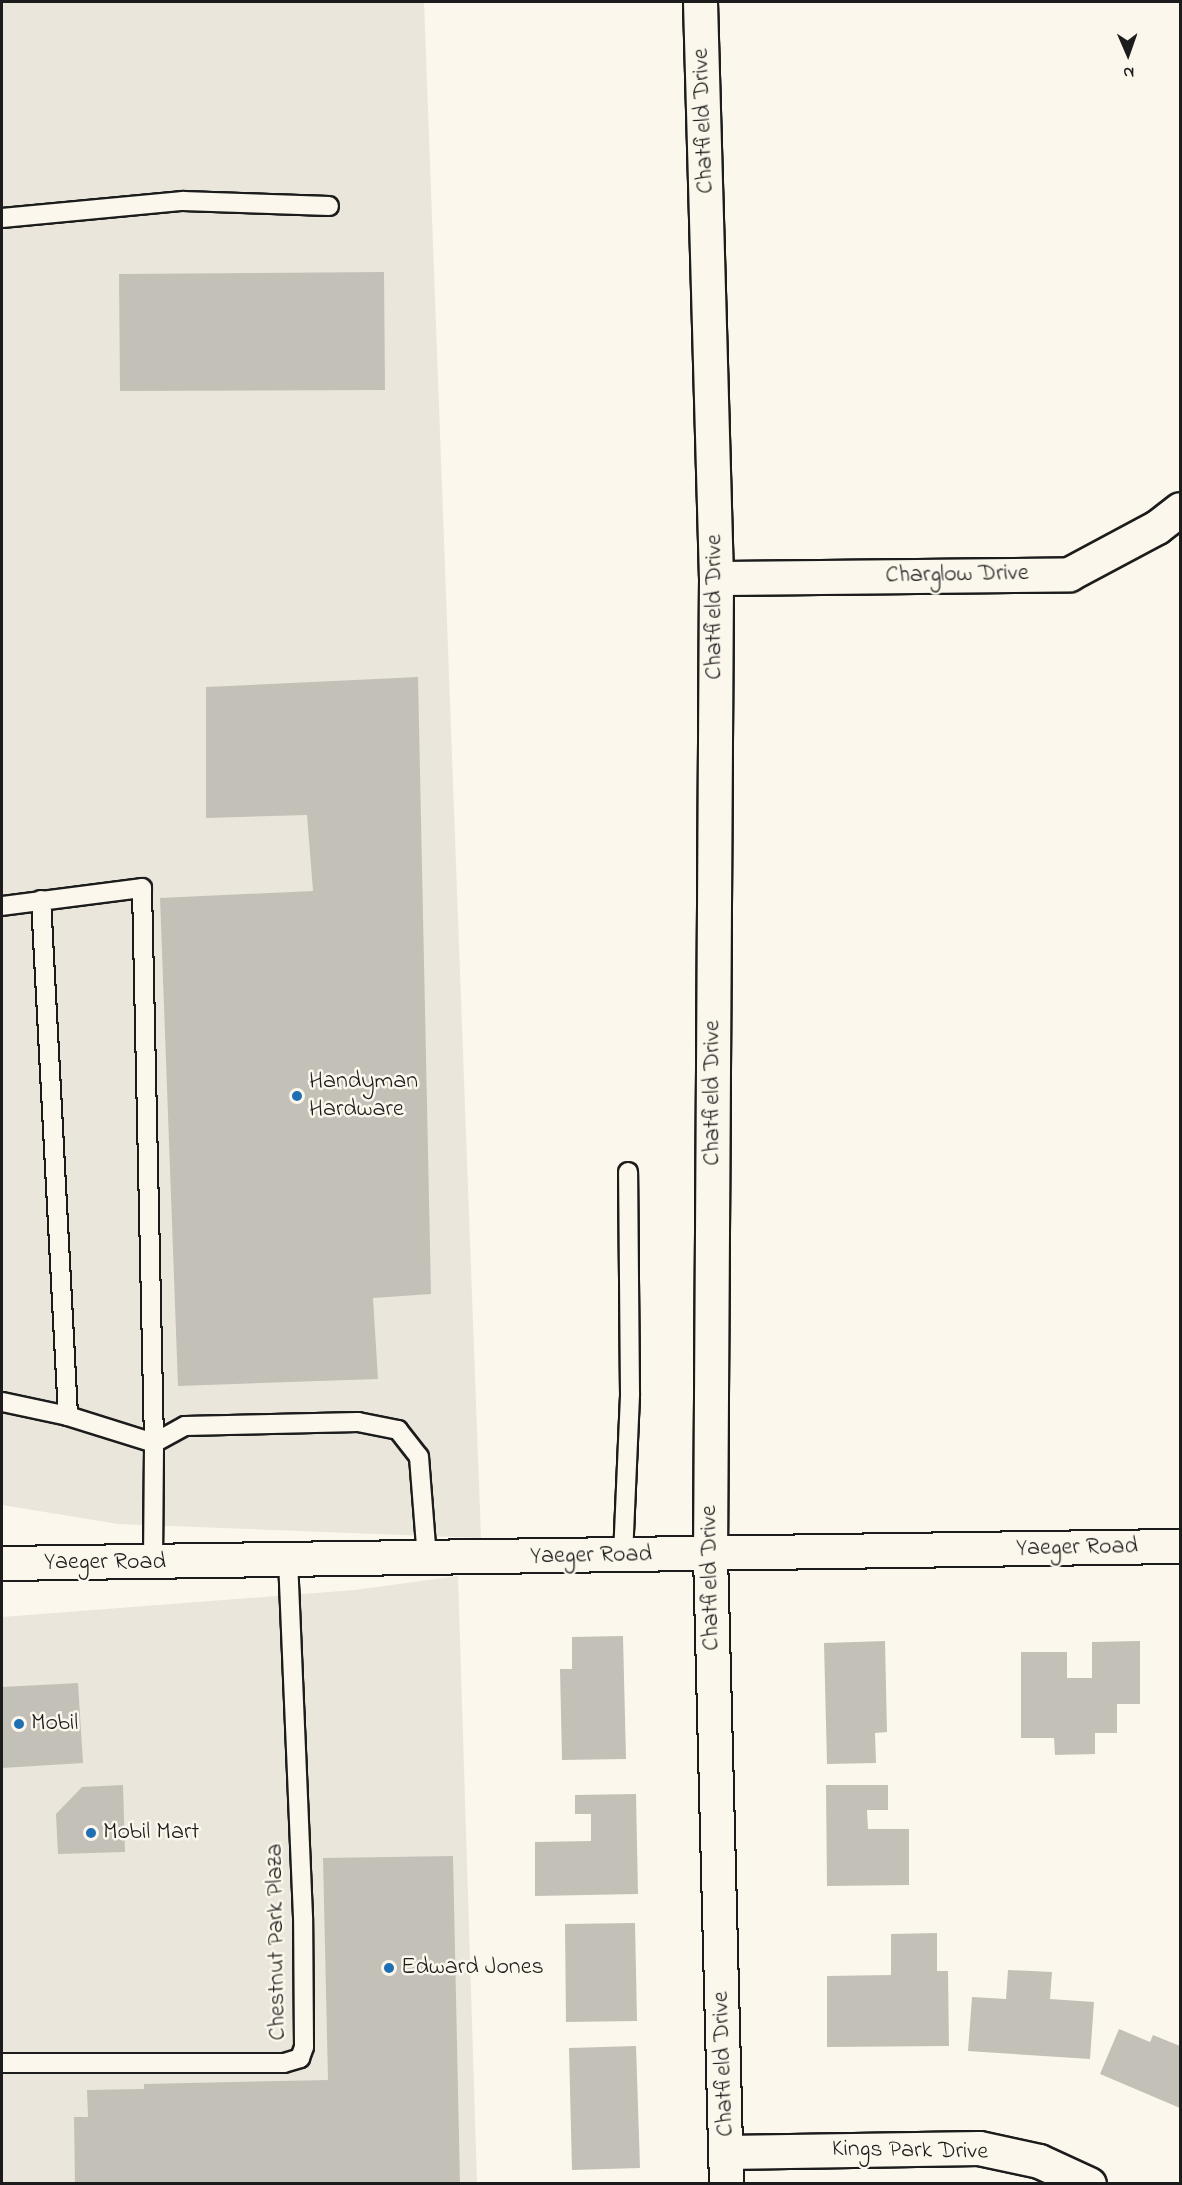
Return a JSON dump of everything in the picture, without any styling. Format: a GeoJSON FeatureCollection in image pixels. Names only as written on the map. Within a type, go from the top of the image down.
{"type":"FeatureCollection","features":[{"type":"Feature","properties":{"kind":"street","name":"Chatfield Drive"},"geometry":{"type":"LineString","coordinates":[[700,2],[716,578],[710,1554],[726,2184]]}},
{"type":"Feature","properties":{"kind":"street","name":"Charglow Drive"},"geometry":{"type":"LineString","coordinates":[[716,578],[1069,574],[1157,527],[1180,509]]}},
{"type":"Feature","properties":{"kind":"street","name":"Yaeger Road"},"geometry":{"type":"LineString","coordinates":[[2,1563],[288,1562],[1180,1546]]}},
{"type":"Feature","properties":{"kind":"street","name":"Kings Park Drive"},"geometry":{"type":"LineString","coordinates":[[726,2152],[979,2148],[1039,2161],[1089,2184]]}},
{"type":"Feature","properties":{"kind":"lane"},"geometry":{"type":"LineString","coordinates":[[2,218],[183,201],[329,206]]}},
{"type":"Feature","properties":{"kind":"lane"},"geometry":{"type":"LineString","coordinates":[[2,906],[142,888],[154,1443],[153,1562]]}},
{"type":"Feature","properties":{"kind":"lane"},"geometry":{"type":"LineString","coordinates":[[41,900],[68,1416]]}},
{"type":"Feature","properties":{"kind":"lane"},"geometry":{"type":"LineString","coordinates":[[623,1556],[630,1393],[628,1172]]}},
{"type":"Feature","properties":{"kind":"lane"},"geometry":{"type":"LineString","coordinates":[[2,1402],[68,1416],[154,1443],[185,1426],[358,1422],[398,1430],[419,1457],[427,1559]]}},
{"type":"Feature","properties":{"kind":"lane","name":"Chestnut Park Plaza"},"geometry":{"type":"LineString","coordinates":[[2,2062],[284,2063],[300,2058],[304,2047],[303,1917],[288,1562]]}},
{"type":"Feature","properties":{"kind":"shaded area"},"geometry":{"type":"Polygon","coordinates":[[[2,2],[424,2],[481,1538],[118,1524],[2,1505],[2,2]]]}},
{"type":"Feature","properties":{"kind":"shaded area"},"geometry":{"type":"Polygon","coordinates":[[[458,1576],[477,2183],[2,2183],[2,1617],[355,1590],[458,1576]]]}},
{"type":"Feature","properties":{"kind":"building"},"geometry":{"type":"Polygon","coordinates":[[[384,272],[385,390],[120,391],[119,274],[384,272]]]}},
{"type":"Feature","properties":{"kind":"building","name":"Handyman Hardware"},"geometry":{"type":"Polygon","coordinates":[[[418,677],[431,1294],[373,1298],[378,1379],[178,1386],[160,898],[313,891],[307,815],[206,818],[206,687],[418,677]]]}},
{"type":"Feature","properties":{"kind":"building"},"geometry":{"type":"Polygon","coordinates":[[[623,1636],[626,1759],[562,1760],[560,1669],[572,1669],[572,1637],[623,1636]]]}},
{"type":"Feature","properties":{"kind":"building"},"geometry":{"type":"Polygon","coordinates":[[[885,1641],[887,1732],[875,1733],[876,1763],[827,1764],[824,1643],[885,1641]]]}},
{"type":"Feature","properties":{"kind":"building"},"geometry":{"type":"Polygon","coordinates":[[[1140,1641],[1140,1704],[1117,1704],[1117,1733],[1095,1733],[1095,1754],[1055,1755],[1054,1738],[1021,1738],[1021,1652],[1067,1652],[1067,1678],[1092,1678],[1092,1642],[1140,1641]]]}},
{"type":"Feature","properties":{"kind":"building"},"geometry":{"type":"Polygon","coordinates":[[[78,1683],[83,1763],[2,1768],[2,1687],[78,1683]]]}},
{"type":"Feature","properties":{"kind":"building","name":"Mobil Mart"},"geometry":{"type":"Polygon","coordinates":[[[123,1785],[125,1852],[58,1854],[56,1814],[82,1787],[123,1785]]]}},
{"type":"Feature","properties":{"kind":"building"},"geometry":{"type":"Polygon","coordinates":[[[826,1785],[888,1785],[888,1810],[867,1810],[868,1829],[909,1829],[909,1885],[827,1886],[826,1785]]]}},
{"type":"Feature","properties":{"kind":"building"},"geometry":{"type":"Polygon","coordinates":[[[636,1794],[638,1894],[535,1896],[535,1842],[591,1841],[591,1814],[575,1814],[575,1795],[636,1794]]]}},
{"type":"Feature","properties":{"kind":"building"},"geometry":{"type":"Polygon","coordinates":[[[453,1856],[460,2184],[75,2184],[74,2117],[88,2117],[87,2090],[144,2089],[144,2084],[328,2080],[323,1858],[453,1856]]]}},
{"type":"Feature","properties":{"kind":"building"},"geometry":{"type":"Polygon","coordinates":[[[635,1923],[637,2021],[566,2022],[565,1924],[635,1923]]]}},
{"type":"Feature","properties":{"kind":"building"},"geometry":{"type":"Polygon","coordinates":[[[937,1933],[937,1971],[948,1971],[949,2046],[827,2047],[827,1976],[891,1975],[891,1934],[937,1933]]]}},
{"type":"Feature","properties":{"kind":"building"},"geometry":{"type":"Polygon","coordinates":[[[1008,1970],[1052,1972],[1050,1999],[1094,2002],[1090,2059],[968,2051],[972,1997],[1006,1999],[1008,1970]]]}},
{"type":"Feature","properties":{"kind":"building"},"geometry":{"type":"Polygon","coordinates":[[[1119,2029],[1150,2042],[1153,2035],[1180,2046],[1180,2108],[1100,2074],[1119,2029]]]}},
{"type":"Feature","properties":{"kind":"building"},"geometry":{"type":"Polygon","coordinates":[[[636,2046],[640,2168],[572,2170],[569,2048],[636,2046]]]}},
{"type":"Feature","properties":{"kind":"place","name":"Handyman Hardware"},"geometry":{"type":"Point","coordinates":[297,1096]}},
{"type":"Feature","properties":{"kind":"place","name":"Mobil"},"geometry":{"type":"Point","coordinates":[19,1724]}},
{"type":"Feature","properties":{"kind":"place","name":"Mobil Mart"},"geometry":{"type":"Point","coordinates":[91,1833]}},
{"type":"Feature","properties":{"kind":"place","name":"Edward Jones"},"geometry":{"type":"Point","coordinates":[389,1968]}}]}
